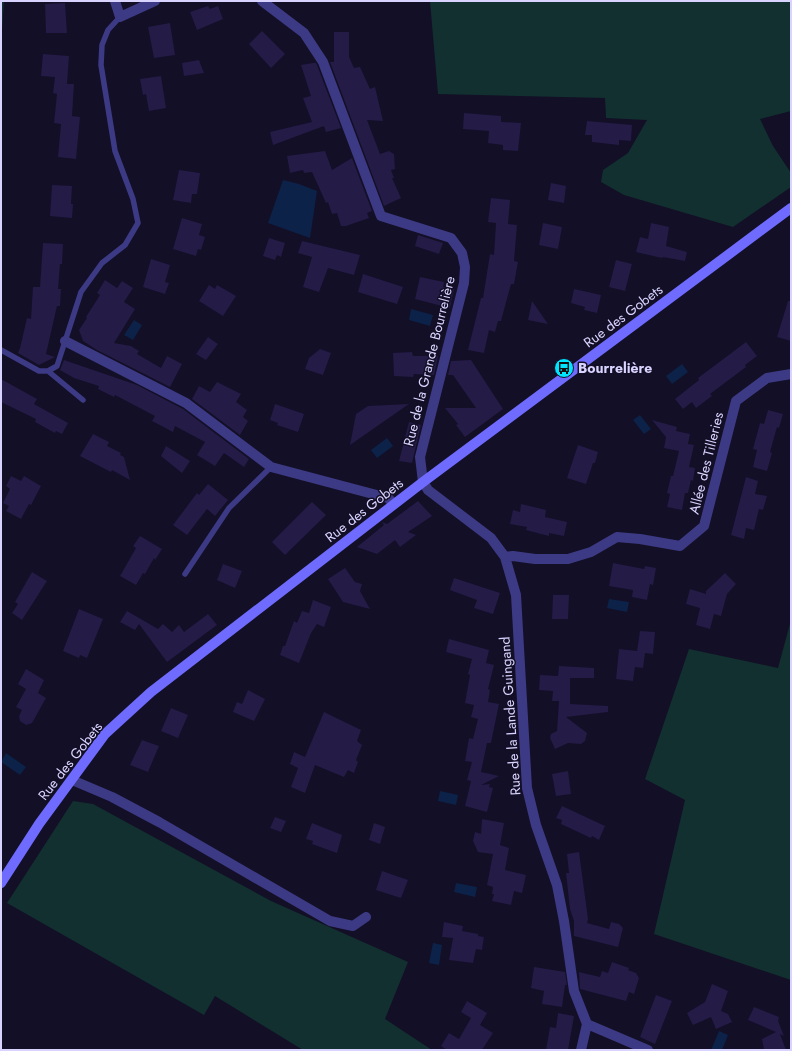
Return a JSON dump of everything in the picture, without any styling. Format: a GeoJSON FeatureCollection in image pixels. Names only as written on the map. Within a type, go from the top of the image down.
{"type":"FeatureCollection","features":[{"type":"Feature","properties":{"kind":"main road","name":"Rue des Gobets"},"geometry":{"type":"LineString","coordinates":[[1,883],[39,824],[105,734],[151,692],[423,482],[791,208]]}},
{"type":"Feature","properties":{"kind":"street"},"geometry":{"type":"LineString","coordinates":[[115,1],[120,17],[154,1]]}},
{"type":"Feature","properties":{"kind":"street","name":"Rue de la Grande Bourrelière"},"geometry":{"type":"LineString","coordinates":[[262,1],[304,33],[323,62],[381,216],[451,238],[462,253],[465,267],[464,283],[420,457],[423,482]]}},
{"type":"Feature","properties":{"kind":"street"},"geometry":{"type":"LineString","coordinates":[[65,341],[186,403],[271,467],[388,498],[394,504]]}},
{"type":"Feature","properties":{"kind":"street","name":"Allée des Tilleries"},"geometry":{"type":"LineString","coordinates":[[505,557],[513,556],[535,559],[568,559],[591,552],[617,537],[640,539],[680,546],[704,526],[736,401],[767,378],[791,374]]}},
{"type":"Feature","properties":{"kind":"street","name":"Rue de la Lande Guingand"},"geometry":{"type":"LineString","coordinates":[[423,482],[428,490],[491,538],[505,557],[516,595],[527,788],[536,826],[557,885],[564,921],[574,991],[587,1024]]}},
{"type":"Feature","properties":{"kind":"street"},"geometry":{"type":"LineString","coordinates":[[72,780],[112,797],[159,822],[330,921],[353,926],[366,917]]}},
{"type":"Feature","properties":{"kind":"street"},"geometry":{"type":"LineString","coordinates":[[581,1050],[587,1024],[648,1050]]}},
{"type":"Feature","properties":{"kind":"lane"},"geometry":{"type":"LineString","coordinates":[[1,350],[39,371],[48,371],[57,366],[81,292],[102,263],[125,245],[138,223],[133,199],[115,151],[101,65],[102,45],[108,30],[120,17]]}},
{"type":"Feature","properties":{"kind":"lane"},"geometry":{"type":"LineString","coordinates":[[48,371],[83,400]]}},
{"type":"Feature","properties":{"kind":"lane"},"geometry":{"type":"LineString","coordinates":[[185,574],[229,508],[271,467]]}},
{"type":"Feature","properties":{"kind":"green space"},"geometry":{"type":"Polygon","coordinates":[[[1,1],[4,1],[1,46],[1,1]]]}},
{"type":"Feature","properties":{"kind":"green space"},"geometry":{"type":"Polygon","coordinates":[[[430,1],[791,1],[791,111],[760,119],[773,146],[791,173],[791,187],[733,227],[624,195],[601,182],[603,170],[628,153],[647,120],[606,118],[605,98],[438,94],[430,1]]]}},
{"type":"Feature","properties":{"kind":"green space"},"geometry":{"type":"Polygon","coordinates":[[[791,620],[791,980],[654,934],[685,800],[645,779],[689,649],[778,668],[791,620]]]}},
{"type":"Feature","properties":{"kind":"green space"},"geometry":{"type":"Polygon","coordinates":[[[73,801],[93,804],[271,901],[408,962],[385,1019],[432,1050],[303,1050],[215,996],[204,1015],[7,903],[73,801]]]}},
{"type":"Feature","properties":{"kind":"water"},"geometry":{"type":"Polygon","coordinates":[[[283,180],[317,191],[310,238],[268,223],[283,180]]]}},
{"type":"Feature","properties":{"kind":"water"},"geometry":{"type":"Polygon","coordinates":[[[411,309],[433,315],[430,326],[409,320],[411,309]]]}},
{"type":"Feature","properties":{"kind":"water"},"geometry":{"type":"Polygon","coordinates":[[[134,320],[142,325],[133,340],[124,335],[134,320]]]}},
{"type":"Feature","properties":{"kind":"water"},"geometry":{"type":"Polygon","coordinates":[[[682,364],[688,372],[672,384],[666,376],[682,364]]]}},
{"type":"Feature","properties":{"kind":"water"},"geometry":{"type":"Polygon","coordinates":[[[640,415],[651,429],[644,434],[633,420],[640,415]]]}},
{"type":"Feature","properties":{"kind":"water"},"geometry":{"type":"Polygon","coordinates":[[[387,438],[393,446],[377,458],[371,450],[387,438]]]}},
{"type":"Feature","properties":{"kind":"water"},"geometry":{"type":"Polygon","coordinates":[[[609,599],[629,602],[627,612],[607,608],[609,599]]]}},
{"type":"Feature","properties":{"kind":"water"},"geometry":{"type":"Polygon","coordinates":[[[6,753],[26,767],[20,775],[1,762],[6,753]]]}},
{"type":"Feature","properties":{"kind":"water"},"geometry":{"type":"Polygon","coordinates":[[[440,791],[458,795],[456,805],[438,801],[440,791]]]}},
{"type":"Feature","properties":{"kind":"water"},"geometry":{"type":"Polygon","coordinates":[[[456,883],[477,887],[475,897],[454,892],[456,883]]]}},
{"type":"Feature","properties":{"kind":"water"},"geometry":{"type":"Polygon","coordinates":[[[433,943],[442,945],[439,965],[429,963],[433,943]]]}},
{"type":"Feature","properties":{"kind":"water"},"geometry":{"type":"Polygon","coordinates":[[[719,1031],[728,1035],[722,1050],[711,1050],[719,1031]]]}},
{"type":"Feature","properties":{"kind":"building"},"geometry":{"type":"Polygon","coordinates":[[[65,3],[67,33],[46,33],[45,4],[65,3]]]}},
{"type":"Feature","properties":{"kind":"building"},"geometry":{"type":"Polygon","coordinates":[[[208,6],[210,9],[218,6],[223,19],[197,30],[190,12],[208,6]]]}},
{"type":"Feature","properties":{"kind":"building"},"geometry":{"type":"Polygon","coordinates":[[[170,23],[175,55],[154,58],[148,27],[170,23]]]}},
{"type":"Feature","properties":{"kind":"building"},"geometry":{"type":"Polygon","coordinates":[[[262,31],[285,54],[271,68],[249,44],[262,31]]]}},
{"type":"Feature","properties":{"kind":"building"},"geometry":{"type":"Polygon","coordinates":[[[334,32],[349,32],[349,57],[354,68],[360,67],[370,89],[375,87],[383,121],[367,120],[380,154],[389,151],[394,154],[395,169],[391,170],[394,178],[392,178],[401,198],[384,206],[330,62],[334,62],[334,32]]]}},
{"type":"Feature","properties":{"kind":"building"},"geometry":{"type":"Polygon","coordinates":[[[43,54],[69,56],[67,84],[74,84],[72,116],[80,117],[76,159],[58,157],[61,124],[54,123],[57,94],[53,93],[55,77],[41,76],[43,54]]]}},
{"type":"Feature","properties":{"kind":"building"},"geometry":{"type":"Polygon","coordinates":[[[199,60],[204,73],[184,76],[182,63],[199,60]]]}},
{"type":"Feature","properties":{"kind":"building"},"geometry":{"type":"Polygon","coordinates":[[[316,63],[317,65],[341,128],[326,132],[324,126],[273,145],[270,132],[312,122],[303,98],[311,96],[301,65],[316,63]]]}},
{"type":"Feature","properties":{"kind":"building"},"geometry":{"type":"Polygon","coordinates":[[[161,76],[166,108],[149,111],[146,94],[143,95],[140,79],[161,76]]]}},
{"type":"Feature","properties":{"kind":"building"},"geometry":{"type":"Polygon","coordinates":[[[464,113],[501,116],[501,122],[521,123],[518,151],[503,150],[503,145],[488,143],[489,131],[463,129],[464,113]]]}},
{"type":"Feature","properties":{"kind":"building"},"geometry":{"type":"Polygon","coordinates":[[[587,121],[632,125],[631,141],[619,140],[619,145],[592,142],[592,135],[585,135],[587,121]]]}},
{"type":"Feature","properties":{"kind":"building"},"geometry":{"type":"Polygon","coordinates":[[[325,151],[332,170],[352,158],[372,211],[367,213],[369,218],[346,226],[341,226],[337,213],[332,214],[328,202],[326,203],[312,172],[304,173],[303,170],[290,173],[287,156],[325,151]]]}},
{"type":"Feature","properties":{"kind":"building"},"geometry":{"type":"Polygon","coordinates":[[[179,170],[200,173],[197,194],[192,194],[191,203],[173,200],[179,170]]]}},
{"type":"Feature","properties":{"kind":"building"},"geometry":{"type":"Polygon","coordinates":[[[551,183],[566,186],[564,203],[548,200],[551,183]]]}},
{"type":"Feature","properties":{"kind":"building"},"geometry":{"type":"Polygon","coordinates":[[[52,185],[72,186],[72,218],[50,216],[52,185]]]}},
{"type":"Feature","properties":{"kind":"building"},"geometry":{"type":"Polygon","coordinates":[[[491,198],[510,200],[508,224],[517,225],[514,261],[518,262],[514,284],[511,284],[501,321],[498,321],[495,332],[489,330],[484,353],[468,350],[481,298],[483,298],[490,254],[494,255],[496,223],[488,222],[491,198]]]}},
{"type":"Feature","properties":{"kind":"building"},"geometry":{"type":"Polygon","coordinates":[[[182,218],[202,224],[199,235],[205,237],[201,250],[198,249],[196,256],[173,249],[182,218]]]}},
{"type":"Feature","properties":{"kind":"building"},"geometry":{"type":"Polygon","coordinates":[[[543,223],[562,227],[558,249],[539,245],[543,223]]]}},
{"type":"Feature","properties":{"kind":"building"},"geometry":{"type":"Polygon","coordinates":[[[651,223],[669,227],[666,246],[687,252],[685,261],[662,258],[636,252],[640,237],[648,239],[651,223]]]}},
{"type":"Feature","properties":{"kind":"building"},"geometry":{"type":"Polygon","coordinates":[[[418,235],[443,243],[439,254],[415,246],[418,235]]]}},
{"type":"Feature","properties":{"kind":"building"},"geometry":{"type":"Polygon","coordinates":[[[269,238],[285,243],[281,257],[277,255],[275,260],[263,256],[269,238]]]}},
{"type":"Feature","properties":{"kind":"building"},"geometry":{"type":"Polygon","coordinates":[[[302,241],[360,255],[354,275],[328,268],[319,292],[303,287],[312,257],[298,253],[302,241]]]}},
{"type":"Feature","properties":{"kind":"building"},"geometry":{"type":"Polygon","coordinates":[[[43,243],[63,244],[62,264],[60,264],[58,289],[61,289],[60,306],[57,306],[46,354],[55,357],[39,365],[18,353],[27,318],[31,319],[33,287],[40,287],[43,243]]]}},
{"type":"Feature","properties":{"kind":"building"},"geometry":{"type":"Polygon","coordinates":[[[151,259],[170,265],[165,282],[169,283],[165,294],[143,287],[151,259]]]}},
{"type":"Feature","properties":{"kind":"building"},"geometry":{"type":"Polygon","coordinates":[[[616,260],[632,264],[625,291],[609,287],[616,260]]]}},
{"type":"Feature","properties":{"kind":"building"},"geometry":{"type":"Polygon","coordinates":[[[363,274],[403,287],[397,304],[358,292],[363,274]]]}},
{"type":"Feature","properties":{"kind":"building"},"geometry":{"type":"Polygon","coordinates":[[[420,277],[444,282],[443,287],[454,289],[450,308],[415,299],[420,277]]]}},
{"type":"Feature","properties":{"kind":"building"},"geometry":{"type":"Polygon","coordinates":[[[105,280],[117,288],[122,281],[133,288],[124,302],[135,309],[114,343],[131,346],[139,351],[137,354],[161,368],[167,356],[182,364],[170,387],[97,350],[83,341],[79,330],[100,295],[97,293],[105,280]]]}},
{"type":"Feature","properties":{"kind":"building"},"geometry":{"type":"Polygon","coordinates":[[[209,285],[215,289],[217,285],[236,296],[223,316],[199,301],[209,285]]]}},
{"type":"Feature","properties":{"kind":"building"},"geometry":{"type":"Polygon","coordinates":[[[574,289],[601,295],[597,313],[584,310],[585,307],[571,303],[574,289]]]}},
{"type":"Feature","properties":{"kind":"building"},"geometry":{"type":"Polygon","coordinates":[[[532,301],[548,324],[528,320],[532,301]]]}},
{"type":"Feature","properties":{"kind":"building"},"geometry":{"type":"Polygon","coordinates":[[[788,301],[791,301],[791,341],[777,337],[788,301]]]}},
{"type":"Feature","properties":{"kind":"building"},"geometry":{"type":"Polygon","coordinates":[[[208,337],[218,344],[206,360],[196,354],[208,337]]]}},
{"type":"Feature","properties":{"kind":"building"},"geometry":{"type":"Polygon","coordinates":[[[746,342],[757,356],[745,365],[746,367],[710,394],[712,396],[696,408],[692,402],[683,409],[675,399],[699,380],[698,378],[746,342]]]}},
{"type":"Feature","properties":{"kind":"building"},"geometry":{"type":"Polygon","coordinates":[[[320,349],[331,353],[323,375],[305,369],[309,358],[320,349]]]}},
{"type":"Feature","properties":{"kind":"building"},"geometry":{"type":"Polygon","coordinates":[[[412,352],[413,356],[438,356],[434,375],[414,374],[413,377],[394,376],[393,353],[412,352]]]}},
{"type":"Feature","properties":{"kind":"building"},"geometry":{"type":"Polygon","coordinates":[[[64,360],[137,385],[183,409],[249,459],[244,467],[224,453],[215,466],[197,455],[205,442],[175,426],[173,432],[152,421],[155,416],[115,395],[114,397],[98,389],[99,386],[74,378],[60,370],[64,360]]]}},
{"type":"Feature","properties":{"kind":"building"},"geometry":{"type":"Polygon","coordinates":[[[471,360],[503,409],[465,437],[456,425],[458,424],[445,408],[476,408],[453,375],[448,375],[451,361],[471,360]]]}},
{"type":"Feature","properties":{"kind":"building"},"geometry":{"type":"Polygon","coordinates":[[[1,379],[37,399],[34,404],[68,423],[62,434],[56,431],[55,433],[35,422],[36,419],[1,402],[1,379]]]}},
{"type":"Feature","properties":{"kind":"building"},"geometry":{"type":"Polygon","coordinates":[[[217,382],[241,394],[236,402],[247,410],[243,417],[248,421],[240,435],[192,399],[199,386],[210,392],[217,382]]]}},
{"type":"Feature","properties":{"kind":"building"},"geometry":{"type":"Polygon","coordinates":[[[275,404],[304,414],[298,432],[277,425],[278,423],[270,420],[275,404]]]}},
{"type":"Feature","properties":{"kind":"building"},"geometry":{"type":"Polygon","coordinates":[[[409,404],[350,445],[356,414],[368,406],[409,404]]]}},
{"type":"Feature","properties":{"kind":"building"},"geometry":{"type":"Polygon","coordinates":[[[768,410],[783,414],[779,428],[777,427],[770,452],[772,453],[767,471],[753,467],[757,450],[753,449],[760,423],[764,424],[768,410]]]}},
{"type":"Feature","properties":{"kind":"building"},"geometry":{"type":"Polygon","coordinates":[[[652,420],[677,427],[676,431],[690,434],[688,444],[694,445],[689,467],[695,468],[693,481],[691,480],[688,493],[685,493],[682,510],[667,507],[670,494],[667,493],[679,451],[664,448],[666,437],[652,420]]]}},
{"type":"Feature","properties":{"kind":"building"},"geometry":{"type":"Polygon","coordinates":[[[409,422],[421,425],[412,463],[399,461],[409,422]]]}},
{"type":"Feature","properties":{"kind":"building"},"geometry":{"type":"Polygon","coordinates":[[[93,434],[109,442],[107,446],[121,453],[120,455],[124,457],[130,480],[112,470],[111,472],[80,456],[93,434]]]}},
{"type":"Feature","properties":{"kind":"building"},"geometry":{"type":"Polygon","coordinates":[[[578,445],[598,452],[586,484],[567,478],[578,445]]]}},
{"type":"Feature","properties":{"kind":"building"},"geometry":{"type":"Polygon","coordinates":[[[166,446],[190,461],[182,473],[161,456],[166,446]]]}},
{"type":"Feature","properties":{"kind":"building"},"geometry":{"type":"Polygon","coordinates":[[[11,476],[21,481],[24,476],[41,486],[31,505],[29,504],[21,519],[6,511],[9,506],[3,503],[10,489],[6,486],[11,476]]]}},
{"type":"Feature","properties":{"kind":"building"},"geometry":{"type":"Polygon","coordinates":[[[746,477],[758,481],[755,494],[767,496],[763,510],[759,509],[754,530],[746,528],[744,539],[731,535],[746,477]]]}},
{"type":"Feature","properties":{"kind":"building"},"geometry":{"type":"Polygon","coordinates":[[[208,484],[228,500],[215,516],[207,509],[187,535],[173,525],[197,493],[199,495],[208,484]]]}},
{"type":"Feature","properties":{"kind":"building"},"geometry":{"type":"Polygon","coordinates":[[[418,501],[432,516],[408,532],[416,535],[400,547],[395,540],[377,554],[357,547],[384,525],[382,522],[387,524],[418,501]]]}},
{"type":"Feature","properties":{"kind":"building"},"geometry":{"type":"Polygon","coordinates":[[[312,502],[326,515],[285,555],[272,542],[312,502]]]}},
{"type":"Feature","properties":{"kind":"building"},"geometry":{"type":"Polygon","coordinates":[[[521,504],[546,510],[545,517],[567,522],[564,536],[549,533],[549,536],[526,530],[527,527],[510,524],[513,510],[520,512],[521,504]]]}},
{"type":"Feature","properties":{"kind":"building"},"geometry":{"type":"Polygon","coordinates":[[[140,536],[162,549],[155,560],[154,558],[145,574],[143,573],[136,585],[120,576],[136,548],[133,546],[140,536]]]}},
{"type":"Feature","properties":{"kind":"building"},"geometry":{"type":"Polygon","coordinates":[[[613,563],[644,569],[645,566],[656,568],[653,585],[650,584],[647,600],[632,597],[633,590],[609,586],[613,563]]]}},
{"type":"Feature","properties":{"kind":"building"},"geometry":{"type":"Polygon","coordinates":[[[223,564],[242,571],[235,588],[217,580],[223,564]]]}},
{"type":"Feature","properties":{"kind":"building"},"geometry":{"type":"Polygon","coordinates":[[[345,568],[355,582],[362,584],[360,591],[370,609],[343,602],[328,579],[345,568]]]}},
{"type":"Feature","properties":{"kind":"building"},"geometry":{"type":"Polygon","coordinates":[[[32,572],[47,581],[22,620],[12,613],[18,604],[15,602],[32,572]]]}},
{"type":"Feature","properties":{"kind":"building"},"geometry":{"type":"Polygon","coordinates":[[[725,573],[736,584],[727,594],[721,616],[714,614],[710,629],[696,625],[700,608],[686,604],[690,589],[706,594],[706,591],[725,573]]]}},
{"type":"Feature","properties":{"kind":"building"},"geometry":{"type":"Polygon","coordinates":[[[454,578],[500,593],[493,614],[474,608],[477,600],[450,590],[454,578]]]}},
{"type":"Feature","properties":{"kind":"building"},"geometry":{"type":"Polygon","coordinates":[[[553,595],[569,595],[568,619],[552,619],[553,595]]]}},
{"type":"Feature","properties":{"kind":"building"},"geometry":{"type":"Polygon","coordinates":[[[313,600],[331,607],[324,627],[317,624],[311,633],[299,663],[280,655],[294,621],[297,623],[302,611],[309,613],[313,600]]]}},
{"type":"Feature","properties":{"kind":"building"},"geometry":{"type":"Polygon","coordinates":[[[79,609],[103,619],[87,658],[80,655],[79,658],[63,651],[79,609]]]}},
{"type":"Feature","properties":{"kind":"building"},"geometry":{"type":"Polygon","coordinates":[[[127,611],[158,629],[163,624],[172,632],[179,625],[184,632],[208,614],[217,625],[167,662],[139,624],[135,630],[120,622],[127,611]]]}},
{"type":"Feature","properties":{"kind":"building"},"geometry":{"type":"Polygon","coordinates":[[[640,631],[655,632],[653,654],[645,653],[643,668],[635,667],[633,681],[616,679],[619,649],[637,651],[640,631]]]}},
{"type":"Feature","properties":{"kind":"building"},"geometry":{"type":"Polygon","coordinates":[[[449,639],[489,650],[486,663],[494,665],[488,689],[490,690],[488,702],[499,704],[491,743],[487,743],[481,772],[499,776],[481,785],[490,784],[489,787],[493,788],[487,812],[465,806],[471,781],[467,780],[472,762],[465,761],[469,738],[473,739],[478,719],[471,717],[474,705],[465,703],[470,675],[468,674],[472,659],[446,652],[449,639]]]}},
{"type":"Feature","properties":{"kind":"building"},"geometry":{"type":"Polygon","coordinates":[[[559,666],[594,668],[594,678],[570,678],[570,704],[608,706],[608,712],[566,717],[587,733],[585,741],[581,744],[568,743],[555,749],[550,738],[551,734],[557,731],[559,701],[552,701],[553,691],[539,690],[540,675],[558,676],[559,666]]]}},
{"type":"Feature","properties":{"kind":"building"},"geometry":{"type":"Polygon","coordinates":[[[26,669],[44,680],[38,693],[46,698],[32,723],[26,725],[20,721],[19,716],[22,710],[16,707],[26,689],[18,684],[26,669]]]}},
{"type":"Feature","properties":{"kind":"building"},"geometry":{"type":"Polygon","coordinates":[[[248,690],[265,699],[254,721],[233,712],[237,702],[242,704],[248,690]]]}},
{"type":"Feature","properties":{"kind":"building"},"geometry":{"type":"Polygon","coordinates":[[[171,708],[188,715],[178,738],[161,731],[171,708]]]}},
{"type":"Feature","properties":{"kind":"building"},"geometry":{"type":"Polygon","coordinates":[[[324,712],[361,730],[357,741],[362,745],[356,760],[358,762],[354,773],[348,770],[344,777],[315,765],[305,793],[291,787],[298,768],[290,764],[294,752],[305,757],[324,712]]]}},
{"type":"Feature","properties":{"kind":"building"},"geometry":{"type":"Polygon","coordinates":[[[142,740],[159,746],[148,772],[130,765],[142,740]]]}},
{"type":"Feature","properties":{"kind":"building"},"geometry":{"type":"Polygon","coordinates":[[[568,771],[571,794],[556,796],[552,774],[568,771]]]}},
{"type":"Feature","properties":{"kind":"building"},"geometry":{"type":"Polygon","coordinates":[[[562,806],[605,826],[599,840],[592,836],[591,838],[561,824],[562,820],[556,818],[562,806]]]}},
{"type":"Feature","properties":{"kind":"building"},"geometry":{"type":"Polygon","coordinates":[[[275,817],[286,821],[281,832],[270,828],[275,817]]]}},
{"type":"Feature","properties":{"kind":"building"},"geometry":{"type":"Polygon","coordinates":[[[482,819],[504,823],[500,845],[509,848],[505,870],[526,875],[522,893],[514,891],[511,905],[492,901],[494,894],[492,894],[493,887],[487,885],[493,854],[478,852],[473,841],[475,832],[481,834],[482,819]]]}},
{"type":"Feature","properties":{"kind":"building"},"geometry":{"type":"Polygon","coordinates":[[[312,823],[342,835],[337,853],[312,844],[313,841],[306,839],[312,823]]]}},
{"type":"Feature","properties":{"kind":"building"},"geometry":{"type":"Polygon","coordinates":[[[374,823],[385,827],[380,844],[369,840],[374,823]]]}},
{"type":"Feature","properties":{"kind":"building"},"geometry":{"type":"Polygon","coordinates":[[[579,852],[588,919],[587,923],[609,929],[611,922],[619,924],[623,928],[618,947],[574,936],[574,921],[570,909],[566,873],[569,873],[567,854],[579,852]]]}},
{"type":"Feature","properties":{"kind":"building"},"geometry":{"type":"Polygon","coordinates":[[[382,871],[408,880],[401,898],[376,890],[382,871]]]}},
{"type":"Feature","properties":{"kind":"building"},"geometry":{"type":"Polygon","coordinates":[[[444,922],[463,926],[462,931],[478,934],[478,936],[484,937],[482,950],[476,949],[473,963],[449,960],[453,938],[442,937],[444,922]]]}},
{"type":"Feature","properties":{"kind":"building"},"geometry":{"type":"Polygon","coordinates":[[[612,962],[629,968],[628,970],[636,973],[639,978],[634,994],[629,992],[626,1001],[580,989],[579,972],[600,977],[602,971],[608,973],[612,962]]]}},
{"type":"Feature","properties":{"kind":"building"},"geometry":{"type":"Polygon","coordinates":[[[534,967],[565,972],[567,985],[565,985],[562,1007],[542,1004],[544,991],[531,988],[534,967]]]}},
{"type":"Feature","properties":{"kind":"building"},"geometry":{"type":"Polygon","coordinates":[[[712,984],[728,991],[721,1011],[728,1014],[732,1022],[716,1029],[711,1017],[693,1025],[687,1013],[705,1002],[712,984]]]}},
{"type":"Feature","properties":{"kind":"building"},"geometry":{"type":"Polygon","coordinates":[[[656,995],[672,1001],[655,1044],[640,1037],[656,995]]]}},
{"type":"Feature","properties":{"kind":"building"},"geometry":{"type":"Polygon","coordinates":[[[467,1001],[487,1013],[480,1025],[493,1033],[482,1050],[447,1050],[441,1046],[449,1033],[459,1039],[471,1018],[461,1012],[467,1001]]]}},
{"type":"Feature","properties":{"kind":"building"},"geometry":{"type":"Polygon","coordinates":[[[754,1007],[779,1017],[778,1021],[784,1036],[780,1034],[786,1050],[764,1050],[762,1039],[776,1032],[748,1020],[754,1007]]]}},
{"type":"Feature","properties":{"kind":"building"},"geometry":{"type":"Polygon","coordinates":[[[558,1013],[574,1016],[568,1050],[546,1050],[550,1027],[556,1028],[558,1013]]]}},
{"type":"Feature","properties":{"kind":"place","name":"Bourrelière"},"geometry":{"type":"Point","coordinates":[564,368]}}]}
